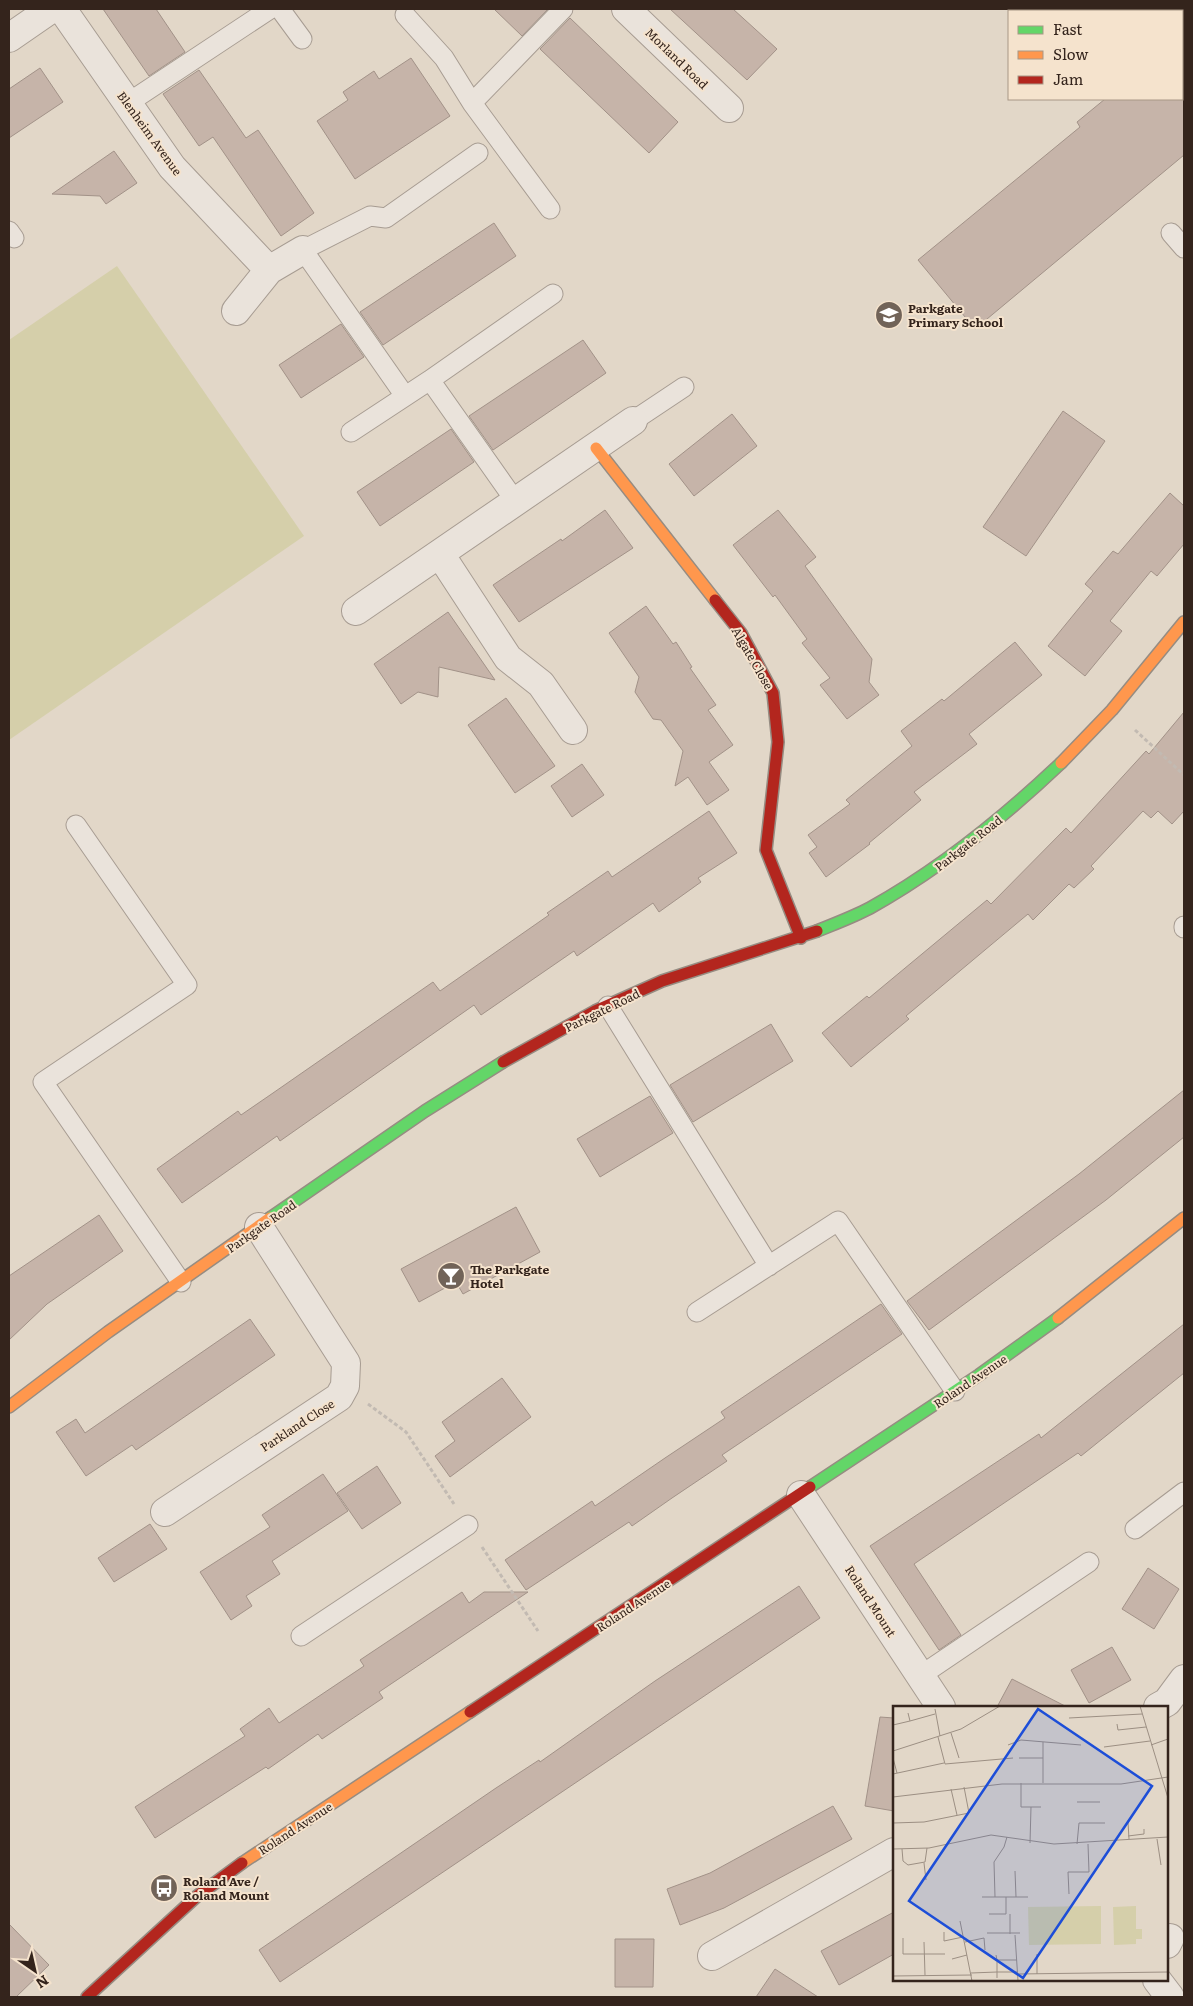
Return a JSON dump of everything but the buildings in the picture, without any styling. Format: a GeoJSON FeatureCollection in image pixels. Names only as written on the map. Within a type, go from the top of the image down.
{"type":"FeatureCollection","features":[{"type":"Feature","properties":{"kind":"street","name":"Morland Road"},"geometry":{"type":"LineString","coordinates":[[627,9],[729,108]]}},
{"type":"Feature","properties":{"kind":"street","name":"Blenheim Avenue"},"geometry":{"type":"LineString","coordinates":[[66,11],[172,167],[269,270]]}},
{"type":"Feature","properties":{"kind":"street"},"geometry":{"type":"LineString","coordinates":[[9,38],[66,11]]}},
{"type":"Feature","properties":{"kind":"street"},"geometry":{"type":"LineString","coordinates":[[236,311],[269,270],[304,250]]}},
{"type":"Feature","properties":{"kind":"street"},"geometry":{"type":"LineString","coordinates":[[356,612],[633,421]]}},
{"type":"Feature","properties":{"kind":"street","name":"Algate Close"},"geometry":{"type":"LineString","coordinates":[[596,448],[741,633],[773,693],[778,742],[766,850],[800,938]]}},
{"type":"Feature","properties":{"kind":"street"},"geometry":{"type":"LineString","coordinates":[[440,554],[508,658],[541,684],[574,730]]}},
{"type":"Feature","properties":{"kind":"street","name":"Parkgate Road"},"geometry":{"type":"LineString","coordinates":[[9,1407],[51,1373],[425,1111],[521,1051],[608,1006],[662,981],[800,938],[868,909],[927,874],[1020,802],[1062,762],[1112,710],[1184,622]]}},
{"type":"Feature","properties":{"kind":"street","name":"Roland Avenue"},"geometry":{"type":"LineString","coordinates":[[87,1997],[196,1897],[232,1870],[801,1495],[1033,1338],[1184,1218]]}},
{"type":"Feature","properties":{"kind":"street","name":"Parkland Close"},"geometry":{"type":"LineString","coordinates":[[165,1512],[339,1397],[344,1386],[346,1363],[259,1227]]}},
{"type":"Feature","properties":{"kind":"street","name":"Roland Mount"},"geometry":{"type":"LineString","coordinates":[[801,1495],[939,1706]]}},
{"type":"Feature","properties":{"kind":"street"},"geometry":{"type":"LineString","coordinates":[[1160,1706],[1167,1702],[1184,1678]]}},
{"type":"Feature","properties":{"kind":"street"},"geometry":{"type":"LineString","coordinates":[[712,1956],[893,1853]]}},
{"type":"Feature","properties":{"kind":"street"},"geometry":{"type":"LineString","coordinates":[[1158,1981],[1170,1997]]}},
{"type":"Feature","properties":{"kind":"lane"},"geometry":{"type":"LineString","coordinates":[[128,103],[270,9]]}},
{"type":"Feature","properties":{"kind":"lane"},"geometry":{"type":"LineString","coordinates":[[280,9],[302,39]]}},
{"type":"Feature","properties":{"kind":"lane"},"geometry":{"type":"LineString","coordinates":[[472,103],[563,9]]}},
{"type":"Feature","properties":{"kind":"lane"},"geometry":{"type":"LineString","coordinates":[[405,15],[444,58],[472,103],[550,210]]}},
{"type":"Feature","properties":{"kind":"lane"},"geometry":{"type":"LineString","coordinates":[[405,396],[304,250],[370,216],[386,218],[478,152]]}},
{"type":"Feature","properties":{"kind":"lane"},"geometry":{"type":"LineString","coordinates":[[1171,234],[1184,248]]}},
{"type":"Feature","properties":{"kind":"lane"},"geometry":{"type":"LineString","coordinates":[[351,432],[430,380],[553,294]]}},
{"type":"Feature","properties":{"kind":"lane"},"geometry":{"type":"LineString","coordinates":[[430,380],[516,502]]}},
{"type":"Feature","properties":{"kind":"lane"},"geometry":{"type":"LineString","coordinates":[[633,421],[684,387]]}},
{"type":"Feature","properties":{"kind":"lane"},"geometry":{"type":"LineString","coordinates":[[76,825],[187,985],[43,1082],[181,1282]]}},
{"type":"Feature","properties":{"kind":"lane"},"geometry":{"type":"LineString","coordinates":[[608,1006],[768,1266]]}},
{"type":"Feature","properties":{"kind":"lane"},"geometry":{"type":"LineString","coordinates":[[697,1312],[838,1221],[955,1391]]}},
{"type":"Feature","properties":{"kind":"lane"},"geometry":{"type":"LineString","coordinates":[[1135,1529],[1184,1492]]}},
{"type":"Feature","properties":{"kind":"lane"},"geometry":{"type":"LineString","coordinates":[[301,1636],[468,1526]]}},
{"type":"Feature","properties":{"kind":"lane"},"geometry":{"type":"LineString","coordinates":[[920,1676],[1089,1562]]}},
{"type":"Feature","properties":{"kind":"path"},"geometry":{"type":"LineString","coordinates":[[1112,710],[1184,775]]}},
{"type":"Feature","properties":{"kind":"shaded area"},"geometry":{"type":"Polygon","coordinates":[[[117,266],[304,536],[9,740],[9,340],[117,266]]]}},
{"type":"Feature","properties":{"kind":"traffic: fast"},"geometry":{"type":"LineString","coordinates":[[817,931],[870,908],[921,877],[994,823],[1061,763]]}},
{"type":"Feature","properties":{"kind":"traffic: fast"},"geometry":{"type":"LineString","coordinates":[[270,1218],[425,1111],[503,1062]]}},
{"type":"Feature","properties":{"kind":"traffic: fast"},"geometry":{"type":"LineString","coordinates":[[810,1487],[979,1375],[1058,1318]]}},
{"type":"Feature","properties":{"kind":"traffic: slow"},"geometry":{"type":"LineString","coordinates":[[596,448],[715,600]]}},
{"type":"Feature","properties":{"kind":"traffic: slow"},"geometry":{"type":"LineString","coordinates":[[1061,763],[1112,710],[1184,622]]}},
{"type":"Feature","properties":{"kind":"traffic: slow"},"geometry":{"type":"LineString","coordinates":[[9,1407],[108,1332],[270,1218]]}},
{"type":"Feature","properties":{"kind":"traffic: slow"},"geometry":{"type":"LineString","coordinates":[[1058,1318],[1184,1218]]}},
{"type":"Feature","properties":{"kind":"traffic: slow"},"geometry":{"type":"LineString","coordinates":[[242,1863],[470,1712]]}},
{"type":"Feature","properties":{"kind":"traffic: jam"},"geometry":{"type":"LineString","coordinates":[[715,600],[741,633],[773,693],[778,742],[766,850],[801,938]]}},
{"type":"Feature","properties":{"kind":"traffic: jam"},"geometry":{"type":"LineString","coordinates":[[503,1062],[595,1011],[662,981],[817,931]]}},
{"type":"Feature","properties":{"kind":"traffic: jam"},"geometry":{"type":"LineString","coordinates":[[470,1712],[810,1487]]}},
{"type":"Feature","properties":{"kind":"traffic: jam"},"geometry":{"type":"LineString","coordinates":[[87,1997],[196,1897],[242,1863]]}},
{"type":"Feature","properties":{"kind":"place","name":"Parkgate Primary School"},"geometry":{"type":"Point","coordinates":[889,315]}},
{"type":"Feature","properties":{"kind":"place","name":"The Parkgate Hotel"},"geometry":{"type":"Point","coordinates":[451,1276]}},
{"type":"Feature","properties":{"kind":"place","name":"Roland Ave / Roland Mount"},"geometry":{"type":"Point","coordinates":[164,1888]}}]}
